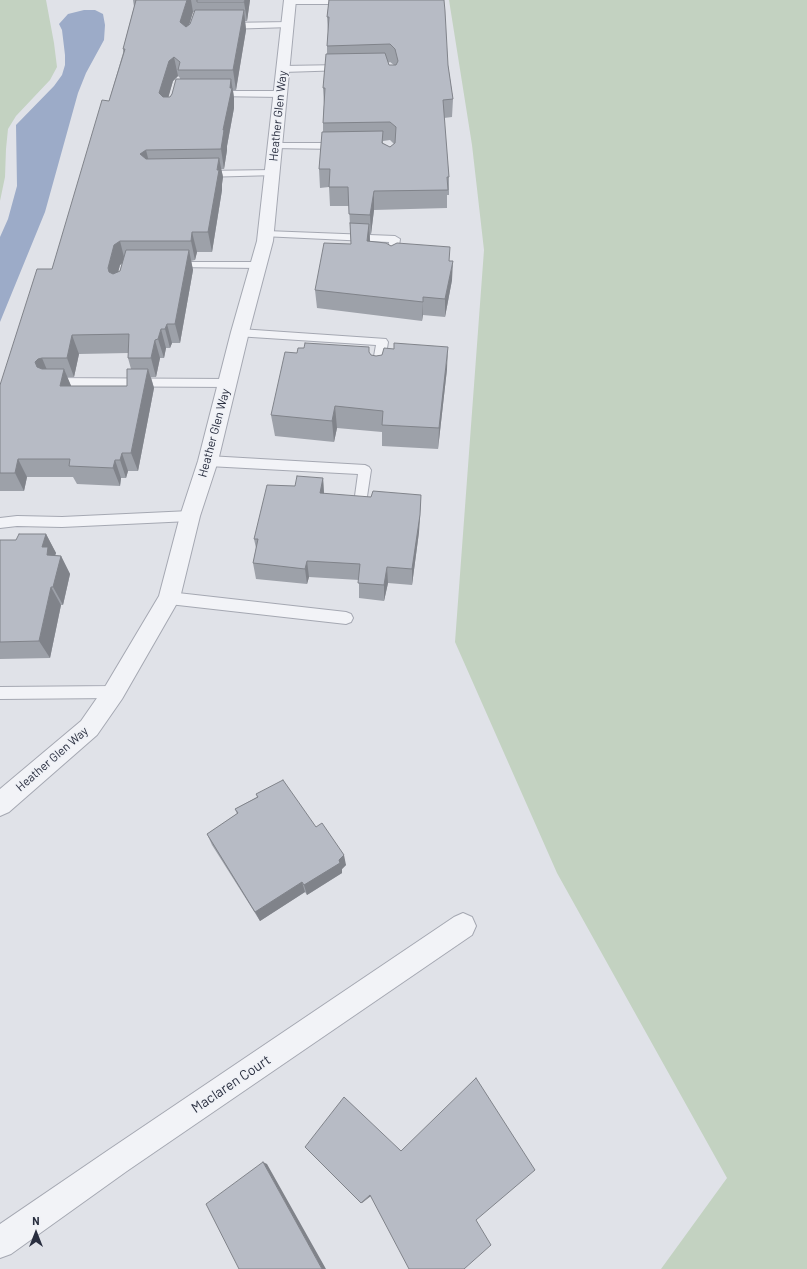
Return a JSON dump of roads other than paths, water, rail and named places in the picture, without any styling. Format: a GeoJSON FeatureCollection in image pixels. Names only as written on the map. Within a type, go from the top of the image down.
{"type":"FeatureCollection","features":[{"type":"Feature","properties":{"kind":"street","name":"Heather Glen Way"},"geometry":{"type":"LineString","coordinates":[[0,804],[89,728],[114,692],[169,598],[190,516],[208,461],[266,234],[290,1]]}},
{"type":"Feature","properties":{"kind":"street","name":"Maclaren Court"},"geometry":{"type":"LineString","coordinates":[[0,1244],[117,1161],[463,926]]}},
{"type":"Feature","properties":{"kind":"lane"},"geometry":{"type":"LineString","coordinates":[[290,1],[354,2]]}},
{"type":"Feature","properties":{"kind":"lane"},"geometry":{"type":"LineString","coordinates":[[217,26],[288,25]]}},
{"type":"Feature","properties":{"kind":"lane"},"geometry":{"type":"LineString","coordinates":[[283,69],[352,68]]}},
{"type":"Feature","properties":{"kind":"lane"},"geometry":{"type":"LineString","coordinates":[[205,94],[281,94]]}},
{"type":"Feature","properties":{"kind":"lane"},"geometry":{"type":"LineString","coordinates":[[275,146],[352,146]]}},
{"type":"Feature","properties":{"kind":"lane"},"geometry":{"type":"LineString","coordinates":[[197,174],[273,173]]}},
{"type":"Feature","properties":{"kind":"lane"},"geometry":{"type":"LineString","coordinates":[[266,234],[395,239],[392,260]]}},
{"type":"Feature","properties":{"kind":"lane"},"geometry":{"type":"LineString","coordinates":[[165,265],[259,265]]}},
{"type":"Feature","properties":{"kind":"lane"},"geometry":{"type":"LineString","coordinates":[[240,333],[382,342],[377,372]]}},
{"type":"Feature","properties":{"kind":"lane"},"geometry":{"type":"LineString","coordinates":[[50,382],[228,383]]}},
{"type":"Feature","properties":{"kind":"lane"},"geometry":{"type":"LineString","coordinates":[[208,461],[365,470],[360,503]]}},
{"type":"Feature","properties":{"kind":"lane"},"geometry":{"type":"LineString","coordinates":[[0,523],[17,521],[62,522],[190,516]]}},
{"type":"Feature","properties":{"kind":"lane"},"geometry":{"type":"LineString","coordinates":[[169,598],[346,618]]}},
{"type":"Feature","properties":{"kind":"lane"},"geometry":{"type":"LineString","coordinates":[[0,693],[114,692]]}},
{"type":"Feature","properties":{"kind":"water"},"geometry":{"type":"Polygon","coordinates":[[[84,10],[95,10],[103,14],[105,25],[104,40],[86,73],[78,93],[45,212],[0,322],[0,237],[8,219],[17,186],[16,125],[54,86],[62,75],[65,65],[65,55],[62,30],[59,24],[68,14],[84,10]]]}}]}
